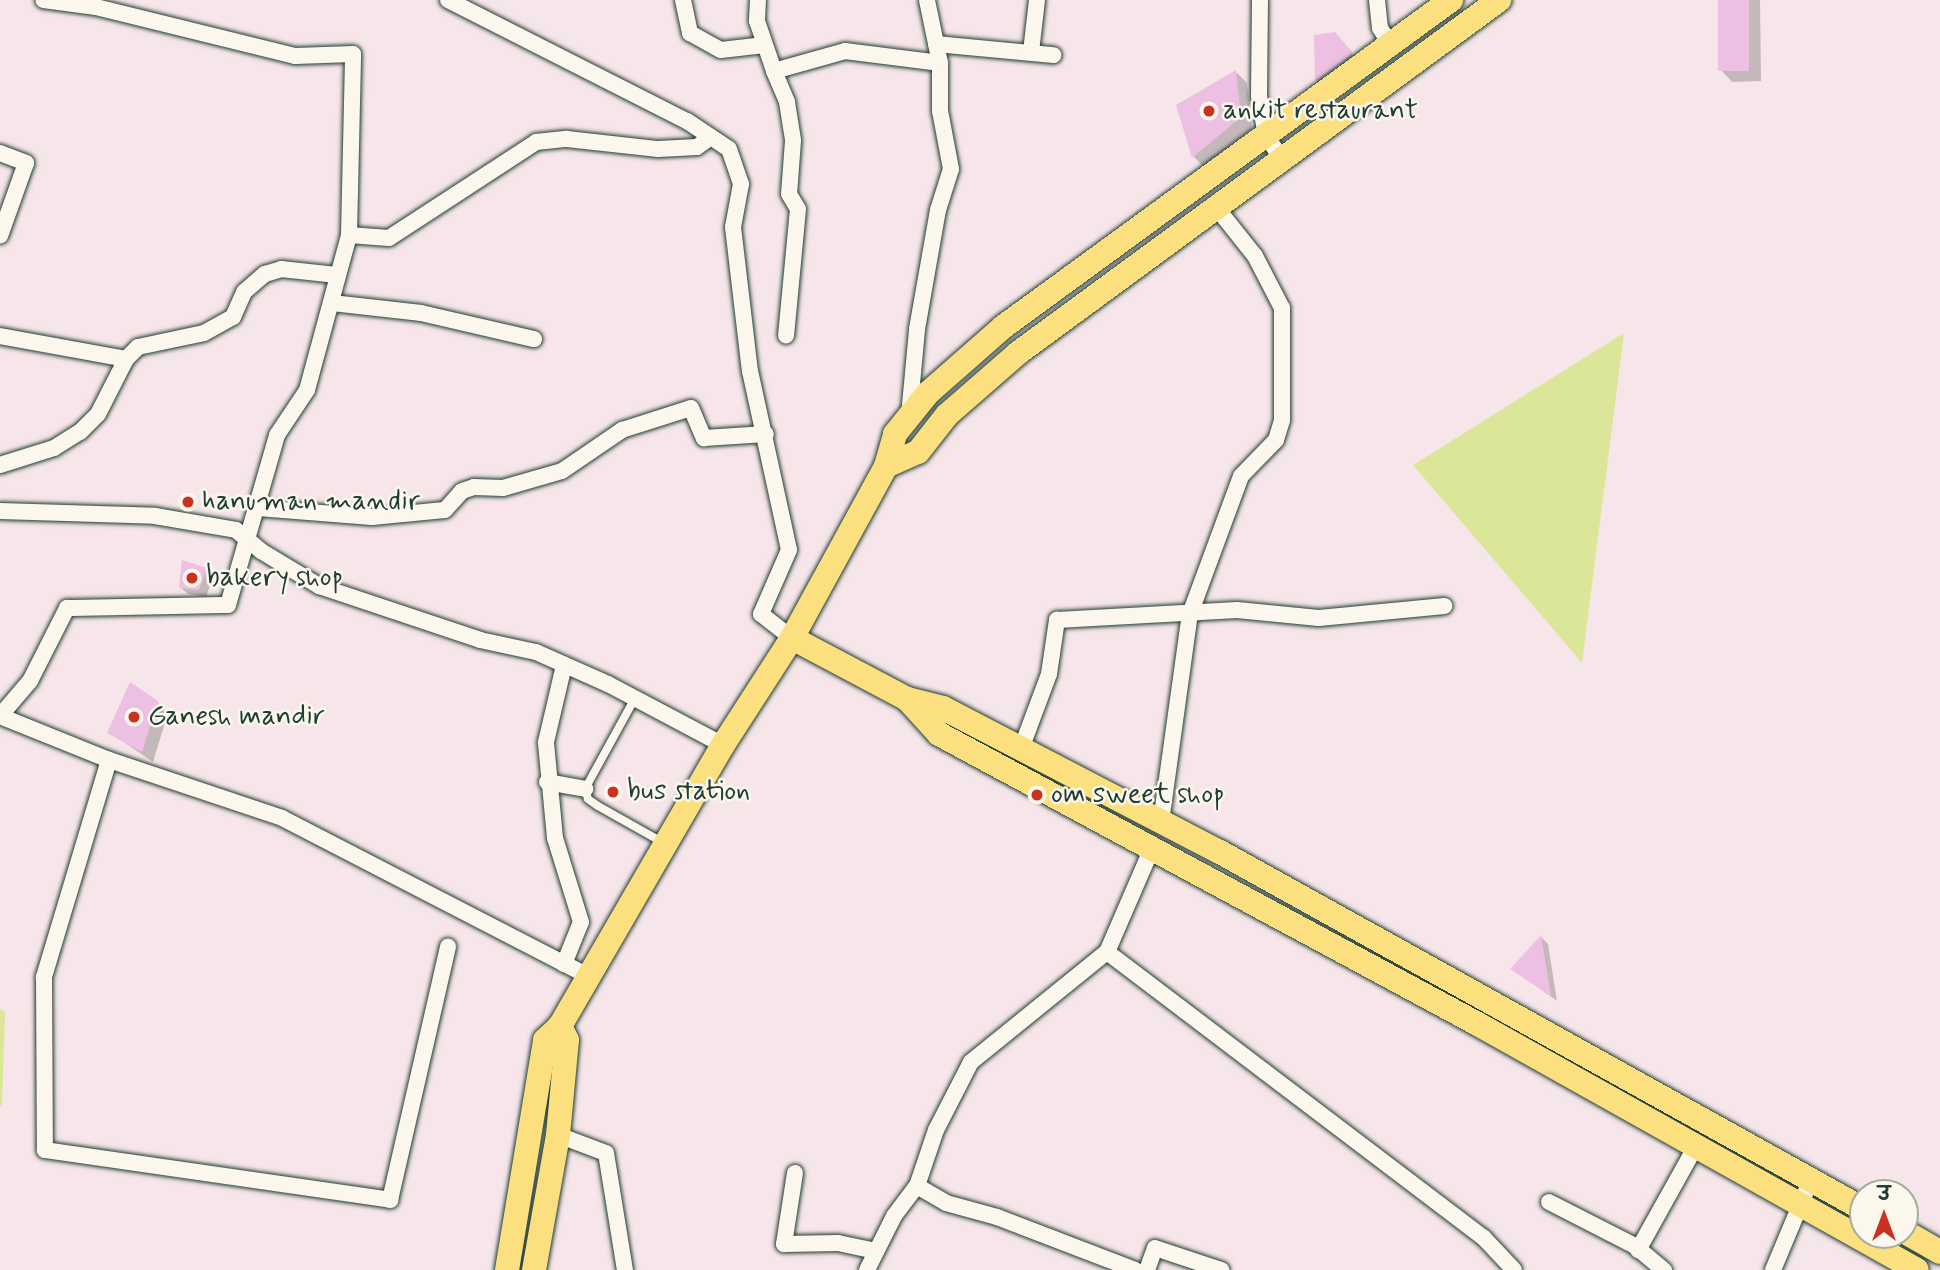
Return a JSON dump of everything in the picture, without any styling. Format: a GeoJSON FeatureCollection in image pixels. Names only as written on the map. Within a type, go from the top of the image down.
{"type":"FeatureCollection","features":[{"type":"Feature","properties":{"kind":"main road"},"geometry":{"type":"LineString","coordinates":[[508,1270],[545,1040],[561,1026],[586,975],[664,843],[792,638],[886,466],[895,433],[928,393],[1003,327],[1451,0]]}},
{"type":"Feature","properties":{"kind":"main road"},"geometry":{"type":"LineString","coordinates":[[886,466],[918,452],[947,415],[1018,353],[1146,256],[1499,0]]}},
{"type":"Feature","properties":{"kind":"main road"},"geometry":{"type":"LineString","coordinates":[[1128,236],[1146,256]]}},
{"type":"Feature","properties":{"kind":"main road"},"geometry":{"type":"LineString","coordinates":[[792,638],[907,699],[943,708],[1161,822],[1849,1201]]}},
{"type":"Feature","properties":{"kind":"main road"},"geometry":{"type":"LineString","coordinates":[[907,699],[939,734],[1696,1146],[1917,1270]]}},
{"type":"Feature","properties":{"kind":"main road"},"geometry":{"type":"LineString","coordinates":[[534,1270],[558,1135],[567,1040],[561,1026]]}},
{"type":"Feature","properties":{"kind":"main road"},"geometry":{"type":"LineString","coordinates":[[1919,1240],[1940,1252]]}},
{"type":"Feature","properties":{"kind":"street"},"geometry":{"type":"LineString","coordinates":[[43,0],[96,7],[296,56],[353,54],[349,235],[307,390],[277,435],[228,605],[67,608],[30,681],[0,716],[109,760],[282,818],[586,975]]}},
{"type":"Feature","properties":{"kind":"street"},"geometry":{"type":"LineString","coordinates":[[447,0],[711,137],[729,149],[741,184],[733,227],[740,303],[789,550],[761,614],[792,638]]}},
{"type":"Feature","properties":{"kind":"street"},"geometry":{"type":"LineString","coordinates":[[683,0],[690,33],[721,50],[765,45]]}},
{"type":"Feature","properties":{"kind":"street"},"geometry":{"type":"LineString","coordinates":[[758,0],[757,21],[787,102],[793,141],[789,194],[798,209],[786,335]]}},
{"type":"Feature","properties":{"kind":"street"},"geometry":{"type":"LineString","coordinates":[[909,416],[915,340],[938,210],[951,169],[940,111],[940,63],[928,0]]}},
{"type":"Feature","properties":{"kind":"street"},"geometry":{"type":"LineString","coordinates":[[1031,52],[1037,0]]}},
{"type":"Feature","properties":{"kind":"street"},"geometry":{"type":"LineString","coordinates":[[1260,0],[1259,96],[1266,135],[1282,159]]}},
{"type":"Feature","properties":{"kind":"street"},"geometry":{"type":"LineString","coordinates":[[1377,0],[1380,28],[1390,44]]}},
{"type":"Feature","properties":{"kind":"street"},"geometry":{"type":"LineString","coordinates":[[936,44],[1053,55]]}},
{"type":"Feature","properties":{"kind":"street"},"geometry":{"type":"LineString","coordinates":[[774,71],[845,51],[940,63]]}},
{"type":"Feature","properties":{"kind":"street"},"geometry":{"type":"LineString","coordinates":[[349,235],[389,238],[536,142],[567,139],[671,148],[697,146],[711,137]]}},
{"type":"Feature","properties":{"kind":"street"},"geometry":{"type":"LineString","coordinates":[[0,153],[26,163],[0,236]]}},
{"type":"Feature","properties":{"kind":"street"},"geometry":{"type":"LineString","coordinates":[[1161,822],[1190,614],[1241,476],[1276,440],[1282,420],[1282,308],[1255,256],[1216,207]]}},
{"type":"Feature","properties":{"kind":"street"},"geometry":{"type":"LineString","coordinates":[[0,465],[54,448],[80,432],[99,414],[126,359],[138,347],[204,333],[233,317],[244,292],[265,274],[281,270],[337,275]]}},
{"type":"Feature","properties":{"kind":"street"},"geometry":{"type":"LineString","coordinates":[[332,303],[421,313],[534,339]]}},
{"type":"Feature","properties":{"kind":"street"},"geometry":{"type":"LineString","coordinates":[[0,336],[126,359]]}},
{"type":"Feature","properties":{"kind":"street"},"geometry":{"type":"LineString","coordinates":[[258,508],[372,517],[445,510],[462,491],[474,486],[503,488],[562,471],[622,430],[691,408],[704,438],[766,434]]}},
{"type":"Feature","properties":{"kind":"street"},"geometry":{"type":"LineString","coordinates":[[0,511],[155,516],[236,530],[319,586],[564,665],[635,698],[723,745]]}},
{"type":"Feature","properties":{"kind":"street"},"geometry":{"type":"LineString","coordinates":[[1021,748],[1049,674],[1057,620],[1237,610],[1319,618],[1444,606]]}},
{"type":"Feature","properties":{"kind":"street"},"geometry":{"type":"LineString","coordinates":[[564,665],[546,742],[547,782],[555,838],[581,922],[564,964]]}},
{"type":"Feature","properties":{"kind":"street"},"geometry":{"type":"LineString","coordinates":[[109,760],[44,976],[45,1150],[390,1200],[448,947]]}},
{"type":"Feature","properties":{"kind":"street"},"geometry":{"type":"LineString","coordinates":[[547,782],[586,789]]}},
{"type":"Feature","properties":{"kind":"street"},"geometry":{"type":"LineString","coordinates":[[867,1270],[875,1251],[917,1186],[936,1130],[971,1062],[1107,952],[1152,848]]}},
{"type":"Feature","properties":{"kind":"street"},"geometry":{"type":"LineString","coordinates":[[1107,952],[1483,1237],[1514,1270]]}},
{"type":"Feature","properties":{"kind":"street"},"geometry":{"type":"LineString","coordinates":[[558,1135],[606,1153],[625,1270]]}},
{"type":"Feature","properties":{"kind":"street"},"geometry":{"type":"LineString","coordinates":[[1638,1250],[1696,1146]]}},
{"type":"Feature","properties":{"kind":"street"},"geometry":{"type":"LineString","coordinates":[[795,1173],[784,1244],[838,1243],[875,1251]]}},
{"type":"Feature","properties":{"kind":"street"},"geometry":{"type":"LineString","coordinates":[[1773,1270],[1811,1179]]}},
{"type":"Feature","properties":{"kind":"street"},"geometry":{"type":"LineString","coordinates":[[917,1186],[946,1203],[998,1217],[1135,1270]]}},
{"type":"Feature","properties":{"kind":"street"},"geometry":{"type":"LineString","coordinates":[[1549,1202],[1638,1250],[1664,1270]]}},
{"type":"Feature","properties":{"kind":"street"},"geometry":{"type":"LineString","coordinates":[[1147,1270],[1154,1248],[1221,1270]]}},
{"type":"Feature","properties":{"kind":"lane"},"geometry":{"type":"LineString","coordinates":[[635,698],[586,789],[588,799],[598,806],[664,843]]}},
{"type":"Feature","properties":{"kind":"green space"},"geometry":{"type":"Polygon","coordinates":[[[1624,333],[1582,663],[1413,465],[1624,333]]]}},
{"type":"Feature","properties":{"kind":"green space"},"geometry":{"type":"Polygon","coordinates":[[[0,1009],[5,1012],[2,1106],[0,1105],[0,1009]]]}},
{"type":"Feature","properties":{"kind":"building"},"geometry":{"type":"Polygon","coordinates":[[[1718,0],[1749,0],[1749,71],[1718,71],[1718,0]]]}},
{"type":"Feature","properties":{"kind":"building"},"geometry":{"type":"Polygon","coordinates":[[[1335,32],[1353,53],[1315,81],[1314,35],[1335,32]]]}},
{"type":"Feature","properties":{"kind":"building","name":"ankit restaurant"},"geometry":{"type":"Polygon","coordinates":[[[1236,70],[1241,117],[1192,158],[1176,105],[1236,70]]]}},
{"type":"Feature","properties":{"kind":"building","name":"bakery shop"},"geometry":{"type":"Polygon","coordinates":[[[182,560],[207,568],[199,590],[179,588],[182,560]]]}},
{"type":"Feature","properties":{"kind":"building","name":"Ganesh mandir"},"geometry":{"type":"Polygon","coordinates":[[[130,682],[158,701],[142,752],[107,733],[130,682]]]}},
{"type":"Feature","properties":{"kind":"building"},"geometry":{"type":"Polygon","coordinates":[[[1541,935],[1551,996],[1510,969],[1541,935]]]}},
{"type":"Feature","properties":{"kind":"place","name":"ankit restaurant"},"geometry":{"type":"Point","coordinates":[1209,111]}},
{"type":"Feature","properties":{"kind":"place","name":"hanuman mandir"},"geometry":{"type":"Point","coordinates":[188,502]}},
{"type":"Feature","properties":{"kind":"place","name":"bakery shop"},"geometry":{"type":"Point","coordinates":[192,578]}},
{"type":"Feature","properties":{"kind":"place","name":"Ganesh mandir"},"geometry":{"type":"Point","coordinates":[134,717]}},
{"type":"Feature","properties":{"kind":"place","name":"bus station"},"geometry":{"type":"Point","coordinates":[613,792]}},
{"type":"Feature","properties":{"kind":"place","name":"om sweet shop"},"geometry":{"type":"Point","coordinates":[1037,795]}}]}
